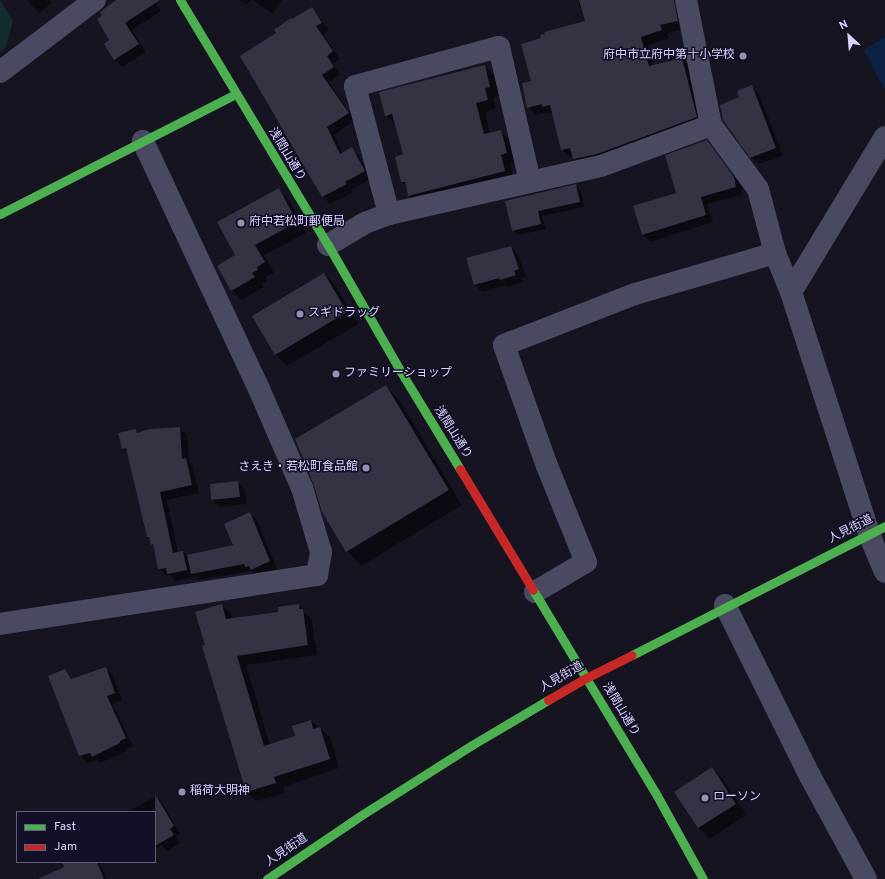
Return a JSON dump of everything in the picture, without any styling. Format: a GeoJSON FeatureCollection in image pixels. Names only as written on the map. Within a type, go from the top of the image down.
{"type":"FeatureCollection","features":[{"type":"Feature","properties":{"kind":"street"},"geometry":{"type":"LineString","coordinates":[[0,72],[94,0]]}},
{"type":"Feature","properties":{"kind":"street","name":"浅間山通り"},"geometry":{"type":"LineString","coordinates":[[180,0],[328,245],[401,372],[655,792],[703,879]]}},
{"type":"Feature","properties":{"kind":"street"},"geometry":{"type":"LineString","coordinates":[[686,0],[711,125],[758,188],[775,253],[791,292],[877,530],[885,572]]}},
{"type":"Feature","properties":{"kind":"street"},"geometry":{"type":"LineString","coordinates":[[389,214],[355,86],[499,47],[530,181]]}},
{"type":"Feature","properties":{"kind":"street"},"geometry":{"type":"LineString","coordinates":[[0,214],[236,94]]}},
{"type":"Feature","properties":{"kind":"street"},"geometry":{"type":"LineString","coordinates":[[328,245],[365,223],[389,214],[601,166],[711,125]]}},
{"type":"Feature","properties":{"kind":"street"},"geometry":{"type":"LineString","coordinates":[[791,292],[885,137]]}},
{"type":"Feature","properties":{"kind":"street"},"geometry":{"type":"LineString","coordinates":[[0,624],[316,575],[321,552],[302,488],[259,389],[142,141]]}},
{"type":"Feature","properties":{"kind":"street"},"geometry":{"type":"LineString","coordinates":[[535,592],[586,562],[547,466],[504,345],[635,294],[775,253]]}},
{"type":"Feature","properties":{"kind":"street","name":"人見街道"},"geometry":{"type":"LineString","coordinates":[[267,879],[360,816],[472,745],[586,678],[725,605],[877,530]]}},
{"type":"Feature","properties":{"kind":"street"},"geometry":{"type":"LineString","coordinates":[[725,605],[810,776],[866,879]]}},
{"type":"Feature","properties":{"kind":"green space"},"geometry":{"type":"Polygon","coordinates":[[[0,0],[13,21],[6,47],[0,52],[0,0]]]}},
{"type":"Feature","properties":{"kind":"water"},"geometry":{"type":"Polygon","coordinates":[[[885,37],[885,88],[884,88],[863,50],[885,37]]]}},
{"type":"Feature","properties":{"kind":"building"},"geometry":{"type":"Polygon","coordinates":[[[116,0],[160,0],[125,23],[139,44],[114,60],[104,44],[109,40],[97,19],[102,16],[100,12],[116,0]]]}},
{"type":"Feature","properties":{"kind":"building"},"geometry":{"type":"Polygon","coordinates":[[[579,0],[674,0],[678,21],[660,25],[662,30],[641,37],[649,66],[682,58],[697,117],[597,154],[573,159],[570,148],[561,150],[550,105],[542,107],[542,104],[527,108],[522,83],[531,81],[521,44],[541,38],[540,35],[545,34],[544,32],[585,21],[579,0]]]}},
{"type":"Feature","properties":{"kind":"building"},"geometry":{"type":"Polygon","coordinates":[[[312,7],[322,23],[316,26],[333,51],[327,56],[334,67],[322,75],[349,113],[327,127],[340,154],[352,147],[365,171],[345,182],[347,184],[322,197],[240,56],[276,33],[274,30],[291,18],[292,19],[312,7]]]}},
{"type":"Feature","properties":{"kind":"building"},"geometry":{"type":"Polygon","coordinates":[[[485,65],[490,87],[485,88],[488,100],[476,103],[484,134],[501,130],[507,153],[501,155],[505,171],[408,196],[405,182],[401,182],[395,157],[403,154],[392,114],[385,116],[379,92],[485,65]]]}},
{"type":"Feature","properties":{"kind":"building"},"geometry":{"type":"Polygon","coordinates":[[[752,85],[776,148],[750,158],[723,120],[720,105],[739,97],[737,91],[752,85]]]}},
{"type":"Feature","properties":{"kind":"building"},"geometry":{"type":"Polygon","coordinates":[[[707,140],[734,177],[736,187],[701,197],[706,215],[642,235],[633,206],[676,193],[665,155],[707,140]]]}},
{"type":"Feature","properties":{"kind":"building"},"geometry":{"type":"Polygon","coordinates":[[[576,184],[580,202],[538,211],[541,224],[512,231],[505,201],[576,184]]]}},
{"type":"Feature","properties":{"kind":"building","name":"府中若松町郵便局"},"geometry":{"type":"Polygon","coordinates":[[[279,188],[297,222],[255,245],[265,262],[257,267],[258,270],[252,273],[255,277],[231,291],[217,266],[235,255],[217,222],[279,188]]]}},
{"type":"Feature","properties":{"kind":"building"},"geometry":{"type":"Polygon","coordinates":[[[511,246],[519,269],[514,271],[516,275],[474,285],[466,258],[511,246]]]}},
{"type":"Feature","properties":{"kind":"building","name":"スギドラッグ"},"geometry":{"type":"Polygon","coordinates":[[[324,273],[347,312],[275,355],[252,316],[324,273]]]}},
{"type":"Feature","properties":{"kind":"building","name":"さえき・若松町食品館"},"geometry":{"type":"Polygon","coordinates":[[[386,385],[449,490],[346,552],[322,512],[313,483],[295,439],[386,385]]]}},
{"type":"Feature","properties":{"kind":"building"},"geometry":{"type":"Polygon","coordinates":[[[180,427],[182,459],[186,458],[192,485],[160,492],[173,553],[183,551],[187,570],[167,574],[166,568],[158,569],[153,544],[151,545],[149,537],[147,537],[126,448],[122,449],[118,433],[136,429],[137,433],[150,429],[180,427]]]}},
{"type":"Feature","properties":{"kind":"building"},"geometry":{"type":"Polygon","coordinates":[[[238,481],[240,497],[211,500],[210,484],[238,481]]]}},
{"type":"Feature","properties":{"kind":"building"},"geometry":{"type":"Polygon","coordinates":[[[250,512],[270,561],[251,570],[249,566],[245,567],[244,564],[191,574],[187,555],[233,545],[224,524],[250,512]]]}},
{"type":"Feature","properties":{"kind":"building"},"geometry":{"type":"Polygon","coordinates":[[[222,604],[226,619],[278,612],[278,607],[299,604],[299,609],[303,609],[308,645],[237,656],[264,746],[295,736],[292,726],[311,720],[313,729],[320,727],[330,759],[274,777],[276,783],[246,792],[202,646],[205,645],[195,612],[222,604]]]}},
{"type":"Feature","properties":{"kind":"building"},"geometry":{"type":"Polygon","coordinates":[[[106,667],[115,693],[107,696],[126,738],[120,741],[120,743],[92,757],[90,753],[79,756],[48,676],[65,669],[71,679],[106,667]]]}},
{"type":"Feature","properties":{"kind":"building","name":"ローソン"},"geometry":{"type":"Polygon","coordinates":[[[712,767],[736,804],[698,828],[674,792],[712,767]]]}},
{"type":"Feature","properties":{"kind":"building"},"geometry":{"type":"Polygon","coordinates":[[[155,794],[174,826],[170,829],[174,835],[156,845],[156,811],[155,794]]]}},
{"type":"Feature","properties":{"kind":"building"},"geometry":{"type":"Polygon","coordinates":[[[62,863],[97,863],[104,879],[38,879],[64,867],[62,863]]]}},
{"type":"Feature","properties":{"kind":"traffic: fast"},"geometry":{"type":"LineString","coordinates":[[180,0],[328,245],[401,372],[460,469]]}},
{"type":"Feature","properties":{"kind":"traffic: fast"},"geometry":{"type":"LineString","coordinates":[[0,214],[236,94]]}},
{"type":"Feature","properties":{"kind":"traffic: fast"},"geometry":{"type":"LineString","coordinates":[[632,655],[885,526]]}},
{"type":"Feature","properties":{"kind":"traffic: fast"},"geometry":{"type":"LineString","coordinates":[[533,590],[655,792],[703,879]]}},
{"type":"Feature","properties":{"kind":"traffic: fast"},"geometry":{"type":"LineString","coordinates":[[267,879],[360,816],[472,745],[548,700]]}},
{"type":"Feature","properties":{"kind":"traffic: jam"},"geometry":{"type":"LineString","coordinates":[[460,469],[533,590]]}},
{"type":"Feature","properties":{"kind":"traffic: jam"},"geometry":{"type":"LineString","coordinates":[[548,700],[586,678],[632,655]]}},
{"type":"Feature","properties":{"kind":"place","name":"府中市立府中第十小学校"},"geometry":{"type":"Point","coordinates":[743,56]}},
{"type":"Feature","properties":{"kind":"place","name":"府中若松町郵便局"},"geometry":{"type":"Point","coordinates":[241,223]}},
{"type":"Feature","properties":{"kind":"place","name":"スギドラッグ"},"geometry":{"type":"Point","coordinates":[300,314]}},
{"type":"Feature","properties":{"kind":"place","name":"ファミリーショップ"},"geometry":{"type":"Point","coordinates":[336,374]}},
{"type":"Feature","properties":{"kind":"place","name":"さえき・若松町食品館"},"geometry":{"type":"Point","coordinates":[366,468]}},
{"type":"Feature","properties":{"kind":"place","name":"稲荷大明神"},"geometry":{"type":"Point","coordinates":[182,792]}},
{"type":"Feature","properties":{"kind":"place","name":"ローソン"},"geometry":{"type":"Point","coordinates":[705,798]}}]}
